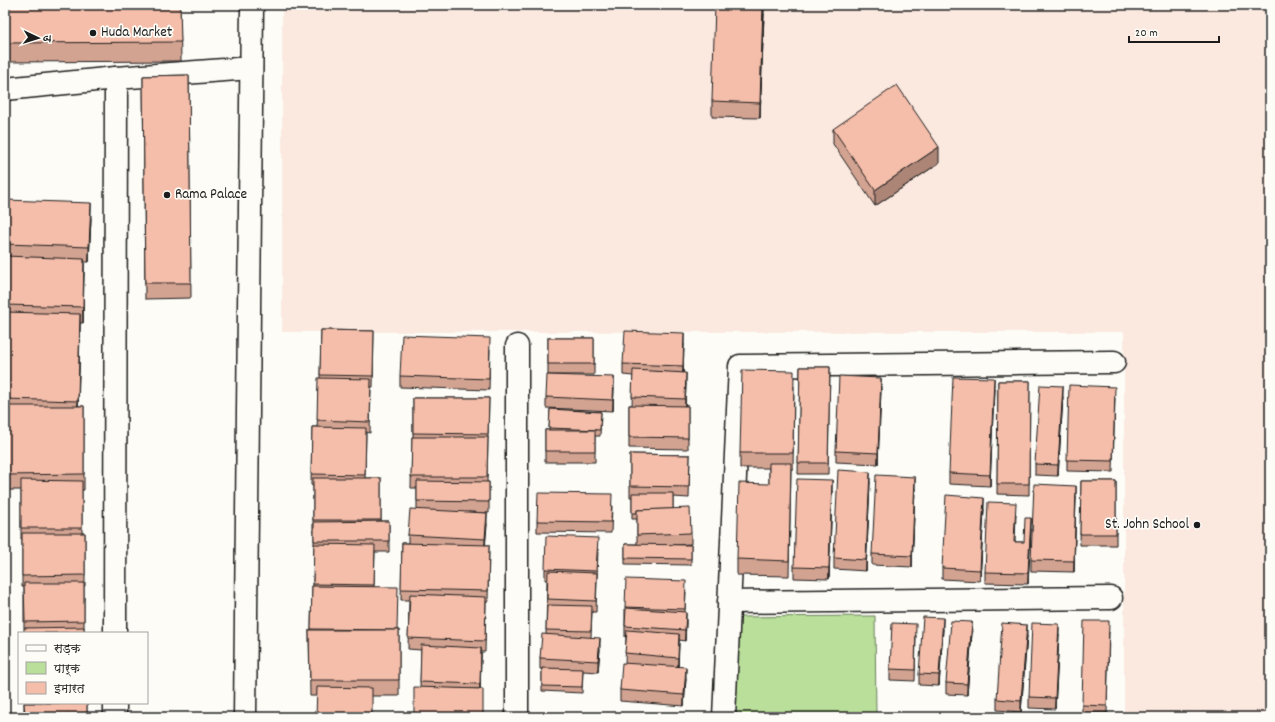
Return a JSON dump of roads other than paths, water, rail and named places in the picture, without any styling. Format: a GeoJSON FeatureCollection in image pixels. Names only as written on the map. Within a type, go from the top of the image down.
{"type":"FeatureCollection","features":[{"type":"Feature","properties":{"kind":"street"},"geometry":{"type":"LineString","coordinates":[[245,717],[252,5]]}},
{"type":"Feature","properties":{"kind":"street"},"geometry":{"type":"LineString","coordinates":[[5,89],[116,78],[251,68]]}},
{"type":"Feature","properties":{"kind":"street"},"geometry":{"type":"LineString","coordinates":[[115,632],[116,78]]}},
{"type":"Feature","properties":{"kind":"street"},"geometry":{"type":"LineString","coordinates":[[517,346],[517,717]]}},
{"type":"Feature","properties":{"kind":"street"},"geometry":{"type":"LineString","coordinates":[[724,717],[740,366],[1114,362]]}},
{"type":"Feature","properties":{"kind":"street"},"geometry":{"type":"LineString","coordinates":[[729,602],[1111,598]]}},
{"type":"Feature","properties":{"kind":"street"},"geometry":{"type":"LineString","coordinates":[[115,704],[115,717]]}},
{"type":"Feature","properties":{"kind":"place","name":"Huda Market"},"geometry":{"type":"Point","coordinates":[93,33]}},
{"type":"Feature","properties":{"kind":"place","name":"Rama Palace"},"geometry":{"type":"Point","coordinates":[167,195]}},
{"type":"Feature","properties":{"kind":"place","name":"St. John School"},"geometry":{"type":"Point","coordinates":[1197,525]}}]}
